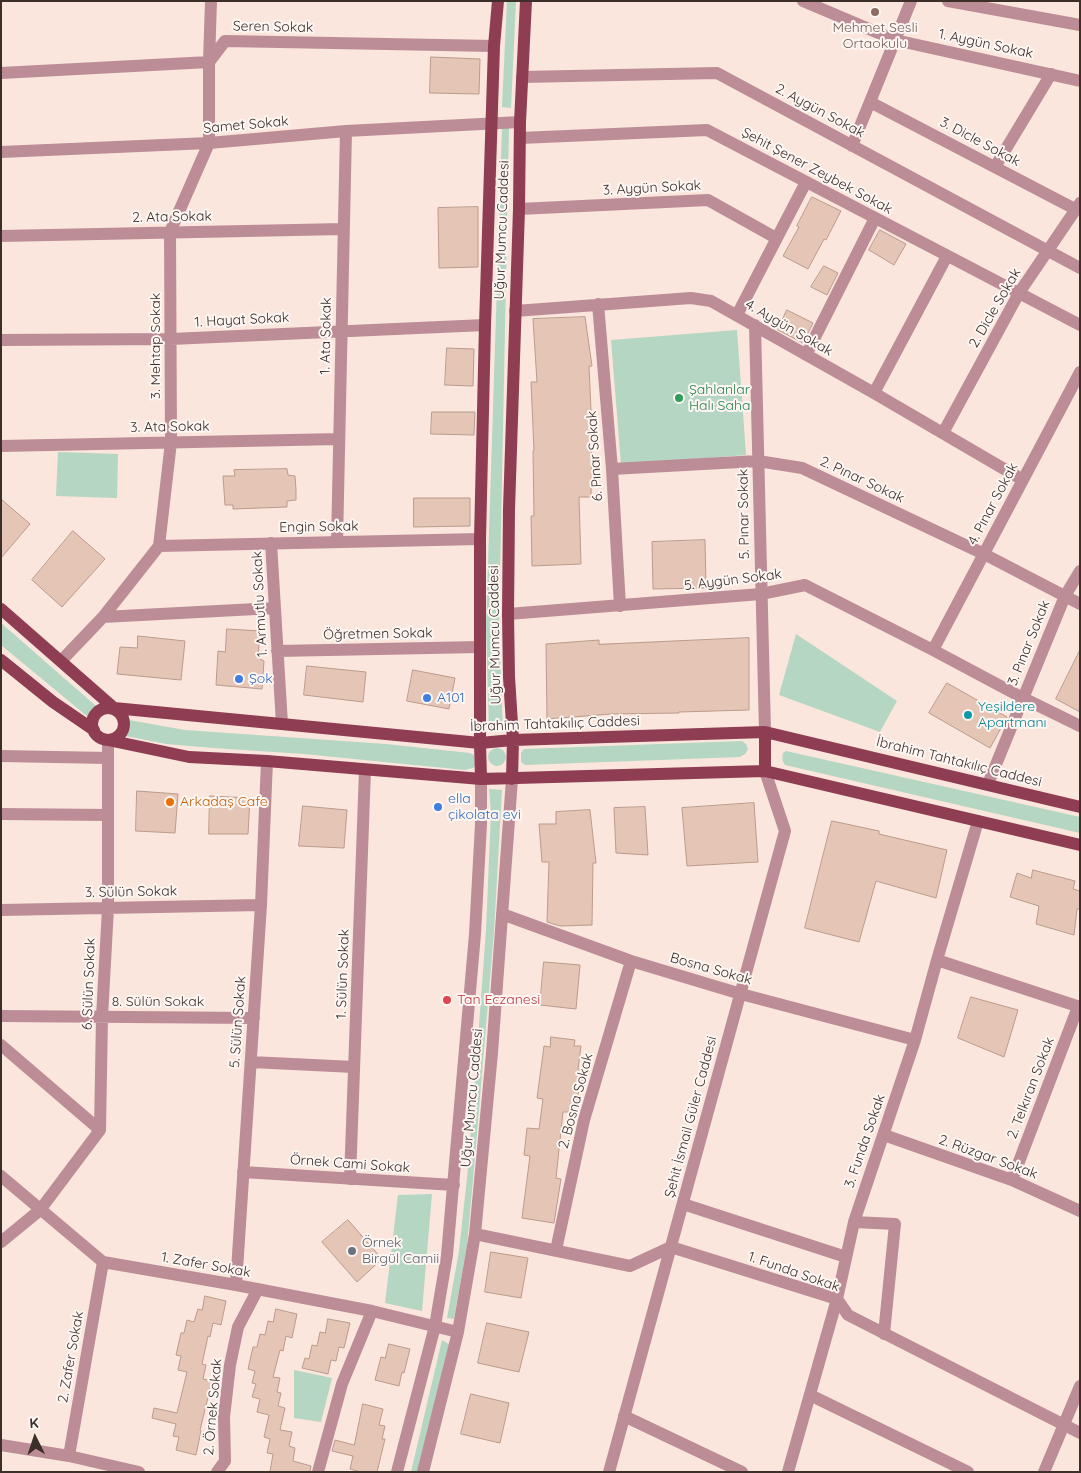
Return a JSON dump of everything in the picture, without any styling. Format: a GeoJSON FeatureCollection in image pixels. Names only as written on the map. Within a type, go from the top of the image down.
{"type":"FeatureCollection","features":[{"type":"Feature","properties":{"kind":"main road","name":"Uğur Mumcu Caddesi"},"geometry":{"type":"LineString","coordinates":[[481,779],[480,539],[494,46],[498,1]]}},
{"type":"Feature","properties":{"kind":"main road","name":"Uğur Mumcu Caddesi"},"geometry":{"type":"LineString","coordinates":[[512,779],[513,740],[508,614],[509,510],[520,122],[526,1]]}},
{"type":"Feature","properties":{"kind":"main road"},"geometry":{"type":"LineString","coordinates":[[1,609],[118,711],[123,718],[123,731],[116,738],[108,740]]}},
{"type":"Feature","properties":{"kind":"main road"},"geometry":{"type":"LineString","coordinates":[[1,660],[53,702],[94,730],[99,737],[188,758],[267,762],[481,779],[765,771],[1080,845]]}},
{"type":"Feature","properties":{"kind":"main road"},"geometry":{"type":"LineString","coordinates":[[94,730],[92,721],[96,713],[104,708],[114,708]]}},
{"type":"Feature","properties":{"kind":"main road","name":"İbrahim Tahtakılıç Caddesi"},"geometry":{"type":"LineString","coordinates":[[114,708],[480,743],[513,740],[765,732],[1080,807]]}},
{"type":"Feature","properties":{"kind":"main road"},"geometry":{"type":"LineString","coordinates":[[765,732],[765,771]]}},
{"type":"Feature","properties":{"kind":"street","name":"3. Mehtap Sokak"},"geometry":{"type":"LineString","coordinates":[[159,546],[171,442],[170,232],[209,143],[211,1]]}},
{"type":"Feature","properties":{"kind":"street","name":"1. Aygün Sokak"},"geometry":{"type":"LineString","coordinates":[[803,1],[896,40],[1080,81]]}},
{"type":"Feature","properties":{"kind":"street"},"geometry":{"type":"LineString","coordinates":[[852,146],[911,1]]}},
{"type":"Feature","properties":{"kind":"street"},"geometry":{"type":"LineString","coordinates":[[948,1],[1080,25]]}},
{"type":"Feature","properties":{"kind":"street","name":"Seren Sokak"},"geometry":{"type":"LineString","coordinates":[[209,62],[224,41],[494,46]]}},
{"type":"Feature","properties":{"kind":"street"},"geometry":{"type":"LineString","coordinates":[[1,73],[209,62]]}},
{"type":"Feature","properties":{"kind":"street","name":"2. Aygün Sokak"},"geometry":{"type":"LineString","coordinates":[[522,76],[717,73],[1080,268]]}},
{"type":"Feature","properties":{"kind":"street"},"geometry":{"type":"LineString","coordinates":[[995,167],[1051,74]]}},
{"type":"Feature","properties":{"kind":"street","name":"3. Dicle Sokak"},"geometry":{"type":"LineString","coordinates":[[870,102],[995,167],[1077,206]]}},
{"type":"Feature","properties":{"kind":"street","name":"Samet Sokak"},"geometry":{"type":"LineString","coordinates":[[1,152],[209,143],[346,131],[520,122]]}},
{"type":"Feature","properties":{"kind":"street","name":"Şehit Şener Zeybek Sokak"},"geometry":{"type":"LineString","coordinates":[[520,138],[707,130],[1080,325]]}},
{"type":"Feature","properties":{"kind":"street","name":"1. Ata Sokak"},"geometry":{"type":"LineString","coordinates":[[337,542],[346,131]]}},
{"type":"Feature","properties":{"kind":"street"},"geometry":{"type":"LineString","coordinates":[[737,315],[806,182]]}},
{"type":"Feature","properties":{"kind":"street","name":"3. Aygün Sokak"},"geometry":{"type":"LineString","coordinates":[[519,209],[708,200],[776,238]]}},
{"type":"Feature","properties":{"kind":"street","name":"2. Dicle Sokak"},"geometry":{"type":"LineString","coordinates":[[943,433],[1019,293],[1077,206]]}},
{"type":"Feature","properties":{"kind":"street"},"geometry":{"type":"LineString","coordinates":[[806,355],[875,218]]}},
{"type":"Feature","properties":{"kind":"street","name":"2. Ata Sokak"},"geometry":{"type":"LineString","coordinates":[[1,236],[343,229]]}},
{"type":"Feature","properties":{"kind":"street"},"geometry":{"type":"LineString","coordinates":[[874,392],[947,256]]}},
{"type":"Feature","properties":{"kind":"street","name":"4. Aygün Sokak"},"geometry":{"type":"LineString","coordinates":[[515,311],[691,298],[711,301],[874,392],[1022,480]]}},
{"type":"Feature","properties":{"kind":"street","name":"6. Pınar Sokak"},"geometry":{"type":"LineString","coordinates":[[598,304],[612,469],[620,606]]}},
{"type":"Feature","properties":{"kind":"street","name":"1. Hayat Sokak"},"geometry":{"type":"LineString","coordinates":[[1,340],[171,339],[485,325]]}},
{"type":"Feature","properties":{"kind":"street","name":"5. Pınar Sokak"},"geometry":{"type":"LineString","coordinates":[[754,325],[765,732]]}},
{"type":"Feature","properties":{"kind":"street","name":"4. Pınar Sokak"},"geometry":{"type":"LineString","coordinates":[[933,650],[1080,372]]}},
{"type":"Feature","properties":{"kind":"street","name":"3. Ata Sokak"},"geometry":{"type":"LineString","coordinates":[[1,446],[339,439]]}},
{"type":"Feature","properties":{"kind":"street","name":"2. Pınar Sokak"},"geometry":{"type":"LineString","coordinates":[[612,469],[758,461],[802,468],[984,554],[1080,604]]}},
{"type":"Feature","properties":{"kind":"street","name":"Engin Sokak"},"geometry":{"type":"LineString","coordinates":[[159,546],[480,539]]}},
{"type":"Feature","properties":{"kind":"street","name":"1. Armutlu Sokak"},"geometry":{"type":"LineString","coordinates":[[271,543],[282,724]]}},
{"type":"Feature","properties":{"kind":"street"},"geometry":{"type":"LineString","coordinates":[[60,661],[103,617],[159,546]]}},
{"type":"Feature","properties":{"kind":"street","name":"3. Pınar Sokak"},"geometry":{"type":"LineString","coordinates":[[988,784],[1065,596],[1080,571]]}},
{"type":"Feature","properties":{"kind":"street","name":"5. Aygün Sokak"},"geometry":{"type":"LineString","coordinates":[[508,614],[761,594],[805,584],[1080,726]]}},
{"type":"Feature","properties":{"kind":"street"},"geometry":{"type":"LineString","coordinates":[[103,617],[275,608]]}},
{"type":"Feature","properties":{"kind":"street","name":"Öğretmen Sokak"},"geometry":{"type":"LineString","coordinates":[[278,651],[480,647]]}},
{"type":"Feature","properties":{"kind":"street","name":"6. Sülün Sokak"},"geometry":{"type":"LineString","coordinates":[[100,1130],[102,1017],[108,908],[108,740]]}},
{"type":"Feature","properties":{"kind":"street"},"geometry":{"type":"LineString","coordinates":[[1,756],[108,758]]}},
{"type":"Feature","properties":{"kind":"street","name":"5. Sülün Sokak"},"geometry":{"type":"LineString","coordinates":[[236,1285],[261,904],[267,762]]}},
{"type":"Feature","properties":{"kind":"street","name":"1. Sülün Sokak"},"geometry":{"type":"LineString","coordinates":[[350,1179],[365,770]]}},
{"type":"Feature","properties":{"kind":"street","name":"Şehit İsmail Güler Caddesi"},"geometry":{"type":"LineString","coordinates":[[609,1472],[785,831],[765,771]]}},
{"type":"Feature","properties":{"kind":"street","name":"Uğur Mumcu Caddesi"},"geometry":{"type":"LineString","coordinates":[[398,1472],[435,1326],[447,1255],[475,934],[481,824],[481,779]]}},
{"type":"Feature","properties":{"kind":"street","name":"Uğur Mumcu Caddesi"},"geometry":{"type":"LineString","coordinates":[[423,1472],[458,1332],[475,1234],[492,1053],[512,779]]}},
{"type":"Feature","properties":{"kind":"street"},"geometry":{"type":"LineString","coordinates":[[1,814],[108,815]]}},
{"type":"Feature","properties":{"kind":"street","name":"3. Funda Sokak"},"geometry":{"type":"LineString","coordinates":[[788,1472],[837,1300],[854,1222],[915,1040],[936,960],[978,821]]}},
{"type":"Feature","properties":{"kind":"street","name":"3. Sülün Sokak"},"geometry":{"type":"LineString","coordinates":[[1,910],[261,904]]}},
{"type":"Feature","properties":{"kind":"street","name":"Bosna Sokak"},"geometry":{"type":"LineString","coordinates":[[502,914],[631,961],[741,994],[915,1040]]}},
{"type":"Feature","properties":{"kind":"street"},"geometry":{"type":"LineString","coordinates":[[936,960],[1079,1007]]}},
{"type":"Feature","properties":{"kind":"street","name":"2. Bosna Sokak"},"geometry":{"type":"LineString","coordinates":[[556,1250],[584,1120],[631,961]]}},
{"type":"Feature","properties":{"kind":"street","name":"2. Telkıran Sokak"},"geometry":{"type":"LineString","coordinates":[[1012,1180],[1079,1007]]}},
{"type":"Feature","properties":{"kind":"street","name":"8. Sülün Sokak"},"geometry":{"type":"LineString","coordinates":[[1,1016],[254,1018]]}},
{"type":"Feature","properties":{"kind":"street"},"geometry":{"type":"LineString","coordinates":[[1,1045],[100,1130],[40,1210],[1,1242]]}},
{"type":"Feature","properties":{"kind":"street"},"geometry":{"type":"LineString","coordinates":[[251,1062],[354,1068]]}},
{"type":"Feature","properties":{"kind":"street","name":"2. Rüzgar Sokak"},"geometry":{"type":"LineString","coordinates":[[884,1135],[1012,1180],[1080,1211]]}},
{"type":"Feature","properties":{"kind":"street","name":"Örnek Cami Sokak"},"geometry":{"type":"LineString","coordinates":[[243,1172],[454,1186]]}},
{"type":"Feature","properties":{"kind":"street","name":"1. Zafer Sokak"},"geometry":{"type":"LineString","coordinates":[[1,1176],[103,1262],[372,1311],[458,1332]]}},
{"type":"Feature","properties":{"kind":"street"},"geometry":{"type":"LineString","coordinates":[[682,1204],[846,1256]]}},
{"type":"Feature","properties":{"kind":"street"},"geometry":{"type":"LineString","coordinates":[[854,1222],[895,1224],[884,1334]]}},
{"type":"Feature","properties":{"kind":"street"},"geometry":{"type":"LineString","coordinates":[[475,1234],[630,1266],[671,1247]]}},
{"type":"Feature","properties":{"kind":"street","name":"1. Funda Sokak"},"geometry":{"type":"LineString","coordinates":[[671,1247],[837,1300],[848,1315],[1080,1433]]}},
{"type":"Feature","properties":{"kind":"street","name":"2. Zafer Sokak"},"geometry":{"type":"LineString","coordinates":[[69,1456],[103,1262]]}},
{"type":"Feature","properties":{"kind":"street","name":"2. Örnek Sokak"},"geometry":{"type":"LineString","coordinates":[[217,1472],[225,1461],[224,1417],[230,1364],[238,1326],[258,1289]]}},
{"type":"Feature","properties":{"kind":"street"},"geometry":{"type":"LineString","coordinates":[[318,1472],[342,1384],[372,1311]]}},
{"type":"Feature","properties":{"kind":"street"},"geometry":{"type":"LineString","coordinates":[[1044,1472],[1080,1386]]}},
{"type":"Feature","properties":{"kind":"street"},"geometry":{"type":"LineString","coordinates":[[810,1395],[968,1472]]}},
{"type":"Feature","properties":{"kind":"street"},"geometry":{"type":"LineString","coordinates":[[624,1416],[742,1472]]}},
{"type":"Feature","properties":{"kind":"street"},"geometry":{"type":"LineString","coordinates":[[1,1445],[69,1456],[139,1472]]}},
{"type":"Feature","properties":{"kind":"green space"},"geometry":{"type":"Polygon","coordinates":[[[507,1],[516,1],[511,108],[502,107],[507,1]]]}},
{"type":"Feature","properties":{"kind":"green space"},"geometry":{"type":"Polygon","coordinates":[[[502,128],[509,128],[499,628],[503,729],[489,731],[486,626],[502,128]]]}},
{"type":"Feature","properties":{"kind":"green space","name":"Şahlanlar Halı Saha"},"geometry":{"type":"Polygon","coordinates":[[[737,330],[746,455],[621,465],[611,340],[737,330]]]}},
{"type":"Feature","properties":{"kind":"green space"},"geometry":{"type":"Polygon","coordinates":[[[58,452],[118,454],[117,498],[56,496],[58,452]]]}},
{"type":"Feature","properties":{"kind":"green space"},"geometry":{"type":"Polygon","coordinates":[[[1,623],[96,706],[88,717],[1,645],[1,623]]]}},
{"type":"Feature","properties":{"kind":"green space"},"geometry":{"type":"Polygon","coordinates":[[[796,634],[897,701],[880,732],[779,695],[796,634]]]}},
{"type":"Feature","properties":{"kind":"green space"},"geometry":{"type":"Polygon","coordinates":[[[129,720],[185,730],[386,744],[470,753],[474,755],[475,766],[465,770],[304,754],[166,744],[126,736],[129,720]]]}},
{"type":"Feature","properties":{"kind":"green space"},"geometry":{"type":"Polygon","coordinates":[[[742,741],[748,749],[740,757],[525,765],[521,762],[521,753],[524,749],[742,741]]]}},
{"type":"Feature","properties":{"kind":"green space"},"geometry":{"type":"Polygon","coordinates":[[[497,748],[503,751],[506,757],[503,763],[497,766],[491,763],[488,757],[491,751],[497,748]]]}},
{"type":"Feature","properties":{"kind":"green space"},"geometry":{"type":"Polygon","coordinates":[[[786,751],[1080,817],[1080,833],[785,765],[782,756],[786,751]]]}},
{"type":"Feature","properties":{"kind":"green space"},"geometry":{"type":"Polygon","coordinates":[[[489,789],[502,790],[494,932],[467,1245],[454,1319],[447,1318],[459,1251],[476,1066],[486,930],[491,812],[489,789]]]}},
{"type":"Feature","properties":{"kind":"green space"},"geometry":{"type":"Polygon","coordinates":[[[432,1194],[422,1311],[385,1303],[398,1195],[432,1194]]]}},
{"type":"Feature","properties":{"kind":"green space"},"geometry":{"type":"Polygon","coordinates":[[[442,1340],[449,1344],[419,1472],[411,1472],[442,1340]]]}},
{"type":"Feature","properties":{"kind":"green space"},"geometry":{"type":"Polygon","coordinates":[[[294,1370],[332,1378],[321,1422],[294,1418],[294,1370]]]}},
{"type":"Feature","properties":{"kind":"building"},"geometry":{"type":"Polygon","coordinates":[[[431,57],[480,59],[479,94],[430,93],[431,57]]]}},
{"type":"Feature","properties":{"kind":"building"},"geometry":{"type":"Polygon","coordinates":[[[812,197],[841,211],[808,269],[783,256],[799,227],[797,226],[812,197]]]}},
{"type":"Feature","properties":{"kind":"building"},"geometry":{"type":"Polygon","coordinates":[[[478,207],[478,267],[439,268],[438,208],[478,207]]]}},
{"type":"Feature","properties":{"kind":"building"},"geometry":{"type":"Polygon","coordinates":[[[880,230],[906,244],[894,265],[869,250],[880,230]]]}},
{"type":"Feature","properties":{"kind":"building"},"geometry":{"type":"Polygon","coordinates":[[[824,266],[838,273],[827,295],[811,287],[824,266]]]}},
{"type":"Feature","properties":{"kind":"building"},"geometry":{"type":"Polygon","coordinates":[[[787,310],[813,323],[803,343],[778,330],[787,310]]]}},
{"type":"Feature","properties":{"kind":"building"},"geometry":{"type":"Polygon","coordinates":[[[585,317],[592,366],[589,366],[592,433],[591,497],[579,497],[581,564],[532,566],[531,516],[534,516],[534,451],[531,382],[537,382],[533,319],[585,317]]]}},
{"type":"Feature","properties":{"kind":"building"},"geometry":{"type":"Polygon","coordinates":[[[447,348],[474,349],[473,386],[445,385],[447,348]]]}},
{"type":"Feature","properties":{"kind":"building"},"geometry":{"type":"Polygon","coordinates":[[[432,412],[475,412],[474,435],[431,434],[432,412]]]}},
{"type":"Feature","properties":{"kind":"building"},"geometry":{"type":"Polygon","coordinates":[[[287,469],[288,475],[295,476],[296,500],[287,501],[287,507],[233,509],[233,505],[225,505],[223,476],[235,476],[234,470],[287,469]]]}},
{"type":"Feature","properties":{"kind":"building"},"geometry":{"type":"Polygon","coordinates":[[[414,498],[470,498],[470,526],[414,527],[414,498]]]}},
{"type":"Feature","properties":{"kind":"building"},"geometry":{"type":"Polygon","coordinates":[[[1,499],[30,524],[1,558],[1,499]]]}},
{"type":"Feature","properties":{"kind":"building"},"geometry":{"type":"Polygon","coordinates":[[[73,531],[105,559],[62,607],[32,580],[73,531]]]}},
{"type":"Feature","properties":{"kind":"building"},"geometry":{"type":"Polygon","coordinates":[[[705,540],[706,588],[653,589],[652,542],[705,540]]]}},
{"type":"Feature","properties":{"kind":"building"},"geometry":{"type":"Polygon","coordinates":[[[227,629],[260,631],[258,658],[264,661],[262,689],[216,685],[218,651],[225,652],[227,629]]]}},
{"type":"Feature","properties":{"kind":"building"},"geometry":{"type":"Polygon","coordinates":[[[138,636],[185,641],[181,680],[117,674],[120,647],[137,648],[138,636]]]}},
{"type":"Feature","properties":{"kind":"building"},"geometry":{"type":"Polygon","coordinates":[[[749,638],[749,710],[611,714],[547,719],[546,644],[599,640],[599,644],[749,638]]]}},
{"type":"Feature","properties":{"kind":"building"},"geometry":{"type":"Polygon","coordinates":[[[1080,650],[1080,712],[1056,699],[1080,650]]]}},
{"type":"Feature","properties":{"kind":"building"},"geometry":{"type":"Polygon","coordinates":[[[307,666],[366,672],[363,702],[304,695],[307,666]]]}},
{"type":"Feature","properties":{"kind":"building"},"geometry":{"type":"Polygon","coordinates":[[[413,670],[455,678],[449,709],[407,701],[413,670]]]}},
{"type":"Feature","properties":{"kind":"building","name":"Yeşildere Apartmanı"},"geometry":{"type":"Polygon","coordinates":[[[947,683],[1007,717],[990,748],[929,713],[947,683]]]}},
{"type":"Feature","properties":{"kind":"building"},"geometry":{"type":"Polygon","coordinates":[[[137,791],[178,794],[175,833],[136,831],[137,791]]]}},
{"type":"Feature","properties":{"kind":"building"},"geometry":{"type":"Polygon","coordinates":[[[210,796],[250,798],[248,834],[209,834],[210,796]]]}},
{"type":"Feature","properties":{"kind":"building"},"geometry":{"type":"Polygon","coordinates":[[[754,803],[758,862],[687,866],[682,808],[754,803]]]}},
{"type":"Feature","properties":{"kind":"building"},"geometry":{"type":"Polygon","coordinates":[[[303,806],[347,810],[344,848],[299,846],[303,806]]]}},
{"type":"Feature","properties":{"kind":"building"},"geometry":{"type":"Polygon","coordinates":[[[645,807],[648,855],[616,853],[614,808],[645,807]]]}},
{"type":"Feature","properties":{"kind":"building"},"geometry":{"type":"Polygon","coordinates":[[[590,810],[596,863],[593,863],[592,925],[560,926],[547,922],[549,862],[542,862],[539,824],[556,824],[556,812],[590,810]]]}},
{"type":"Feature","properties":{"kind":"building"},"geometry":{"type":"Polygon","coordinates":[[[832,821],[879,831],[879,834],[947,850],[936,898],[876,881],[859,942],[805,928],[832,821]]]}},
{"type":"Feature","properties":{"kind":"building"},"geometry":{"type":"Polygon","coordinates":[[[1033,870],[1075,881],[1073,889],[1080,891],[1080,909],[1077,909],[1074,935],[1036,924],[1039,906],[1010,897],[1017,873],[1031,878],[1033,870]]]}},
{"type":"Feature","properties":{"kind":"building"},"geometry":{"type":"Polygon","coordinates":[[[544,962],[580,965],[576,1009],[540,1005],[544,962]]]}},
{"type":"Feature","properties":{"kind":"building"},"geometry":{"type":"Polygon","coordinates":[[[971,997],[1018,1010],[1004,1057],[958,1038],[971,997]]]}},
{"type":"Feature","properties":{"kind":"building"},"geometry":{"type":"Polygon","coordinates":[[[551,1037],[575,1040],[574,1046],[581,1046],[578,1069],[585,1070],[582,1089],[579,1089],[576,1109],[569,1108],[569,1112],[563,1112],[556,1178],[561,1179],[554,1223],[522,1218],[530,1156],[524,1155],[527,1128],[539,1129],[543,1099],[537,1098],[544,1046],[550,1047],[551,1037]]]}},
{"type":"Feature","properties":{"kind":"building","name":"Örnek Birgül Camii"},"geometry":{"type":"Polygon","coordinates":[[[348,1220],[382,1259],[357,1282],[322,1242],[348,1220]]]}},
{"type":"Feature","properties":{"kind":"building"},"geometry":{"type":"Polygon","coordinates":[[[491,1252],[528,1258],[521,1298],[485,1292],[491,1252]]]}},
{"type":"Feature","properties":{"kind":"building"},"geometry":{"type":"Polygon","coordinates":[[[205,1296],[226,1301],[221,1325],[213,1323],[210,1337],[208,1336],[202,1364],[206,1365],[203,1379],[212,1381],[196,1455],[176,1450],[179,1437],[173,1436],[176,1424],[152,1418],[154,1408],[177,1413],[187,1372],[178,1370],[181,1356],[176,1355],[181,1333],[184,1333],[187,1320],[194,1322],[198,1309],[202,1310],[205,1296]]]}},
{"type":"Feature","properties":{"kind":"building"},"geometry":{"type":"Polygon","coordinates":[[[276,1309],[297,1314],[292,1338],[286,1336],[283,1351],[280,1350],[273,1377],[280,1378],[277,1392],[281,1393],[278,1406],[285,1408],[280,1430],[292,1432],[289,1446],[295,1448],[293,1461],[311,1466],[310,1472],[270,1472],[273,1454],[267,1453],[270,1439],[264,1437],[269,1415],[257,1412],[260,1399],[252,1397],[256,1384],[252,1383],[255,1371],[248,1369],[253,1347],[257,1347],[260,1334],[265,1335],[268,1321],[273,1322],[276,1309]]]}},
{"type":"Feature","properties":{"kind":"building"},"geometry":{"type":"Polygon","coordinates":[[[328,1319],[350,1323],[344,1348],[339,1347],[336,1361],[331,1360],[328,1374],[302,1368],[305,1358],[309,1359],[312,1345],[317,1346],[320,1332],[325,1333],[328,1319]]]}},
{"type":"Feature","properties":{"kind":"building"},"geometry":{"type":"Polygon","coordinates":[[[487,1323],[529,1332],[519,1372],[478,1363],[487,1323]]]}},
{"type":"Feature","properties":{"kind":"building"},"geometry":{"type":"Polygon","coordinates":[[[389,1344],[410,1349],[399,1386],[375,1380],[381,1357],[385,1358],[389,1344]]]}},
{"type":"Feature","properties":{"kind":"building"},"geometry":{"type":"Polygon","coordinates":[[[471,1394],[509,1403],[500,1443],[461,1434],[471,1394]]]}},
{"type":"Feature","properties":{"kind":"building"},"geometry":{"type":"Polygon","coordinates":[[[363,1404],[383,1409],[379,1425],[385,1426],[382,1439],[385,1439],[377,1472],[361,1472],[350,1469],[353,1456],[332,1451],[335,1440],[354,1445],[363,1404]]]}},
{"type":"Feature","properties":{"kind":"place","name":"Mehmet Sesli Ortaokulu"},"geometry":{"type":"Point","coordinates":[875,12]}},
{"type":"Feature","properties":{"kind":"place","name":"Şahlanlar Halı Saha"},"geometry":{"type":"Point","coordinates":[679,398]}},
{"type":"Feature","properties":{"kind":"place","name":"Şok"},"geometry":{"type":"Point","coordinates":[239,679]}},
{"type":"Feature","properties":{"kind":"place","name":"A101"},"geometry":{"type":"Point","coordinates":[427,698]}},
{"type":"Feature","properties":{"kind":"place","name":"Yeşildere Apartmanı"},"geometry":{"type":"Point","coordinates":[968,715]}},
{"type":"Feature","properties":{"kind":"place","name":"Arkadaş Cafe"},"geometry":{"type":"Point","coordinates":[170,802]}},
{"type":"Feature","properties":{"kind":"place","name":"ella çikolata evi"},"geometry":{"type":"Point","coordinates":[438,807]}},
{"type":"Feature","properties":{"kind":"place","name":"Tan Eczanesi"},"geometry":{"type":"Point","coordinates":[447,1000]}},
{"type":"Feature","properties":{"kind":"place","name":"Örnek Birgül Camii"},"geometry":{"type":"Point","coordinates":[352,1251]}}]}
